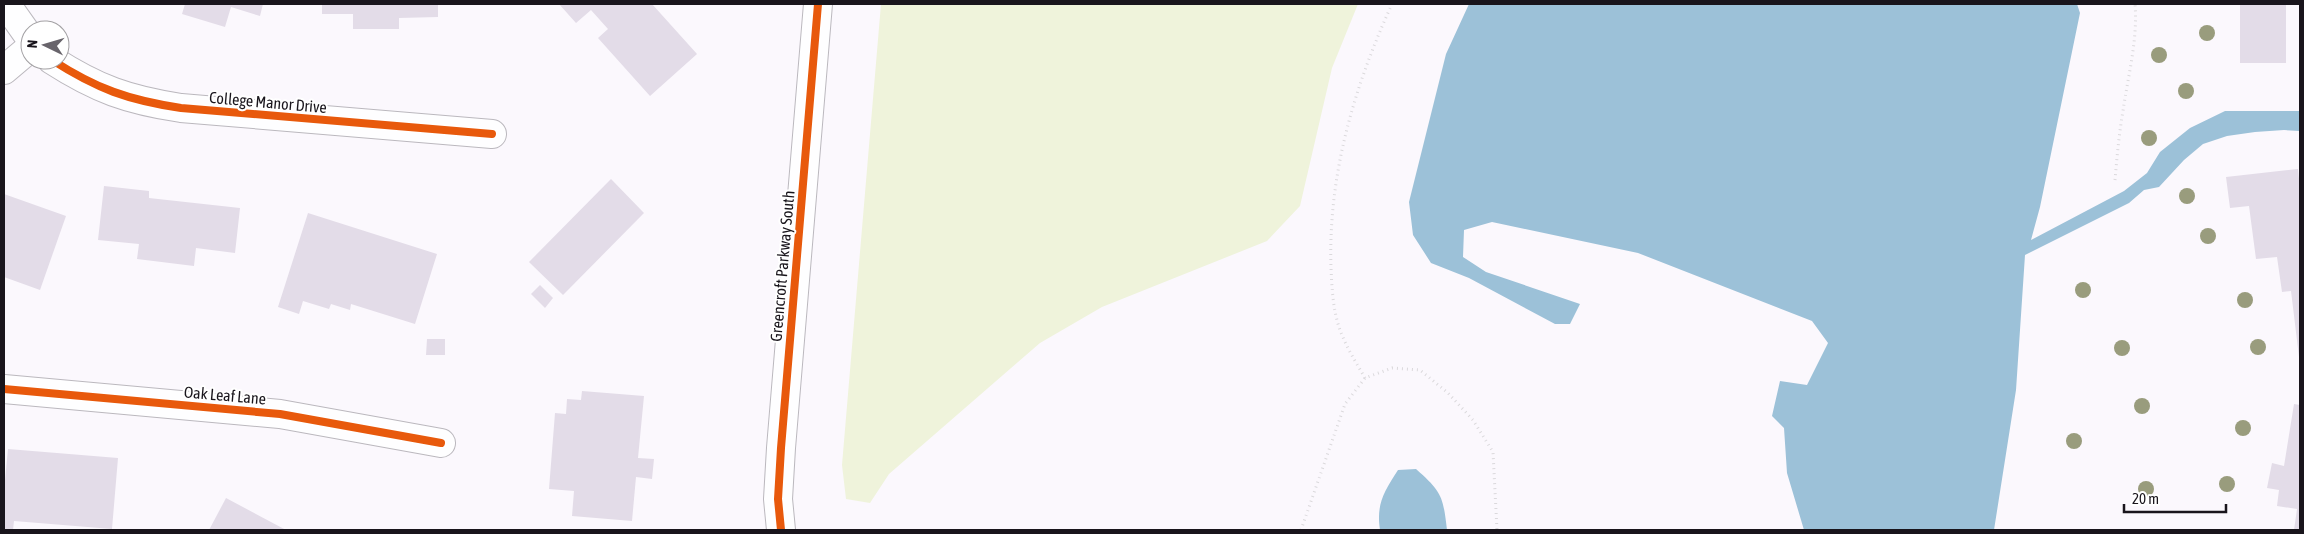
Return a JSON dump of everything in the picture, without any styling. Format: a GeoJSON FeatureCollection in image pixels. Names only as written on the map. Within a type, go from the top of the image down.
{"type":"FeatureCollection","features":[{"type":"Feature","properties":{"kind":"street"},"geometry":{"type":"LineString","coordinates":[[6,4],[20,24]]}},
{"type":"Feature","properties":{"kind":"street","name":"Greencroft Parkway South"},"geometry":{"type":"LineString","coordinates":[[781,530],[778,500],[781,448],[818,4]]}},
{"type":"Feature","properties":{"kind":"street"},"geometry":{"type":"LineString","coordinates":[[4,70],[20,56]]}},
{"type":"Feature","properties":{"kind":"street","name":"College Manor Drive"},"geometry":{"type":"LineString","coordinates":[[70,70],[103,89],[140,102],[181,108],[492,134]]}},
{"type":"Feature","properties":{"kind":"street","name":"Oak Leaf Lane"},"geometry":{"type":"LineString","coordinates":[[4,389],[280,414],[442,443]]}},
{"type":"Feature","properties":{"kind":"path"},"geometry":{"type":"LineString","coordinates":[[1365,378],[1341,334],[1332,296],[1332,239],[1336,183],[1348,118],[1372,48],[1392,4]]}},
{"type":"Feature","properties":{"kind":"path"},"geometry":{"type":"LineString","coordinates":[[2115,180],[2122,113],[2132,56],[2136,16],[2135,4]]}},
{"type":"Feature","properties":{"kind":"path"},"geometry":{"type":"LineString","coordinates":[[1302,530],[1345,404],[1365,378],[1392,368],[1420,370],[1448,392],[1473,420],[1493,452],[1496,530]]}},
{"type":"Feature","properties":{"kind":"green space"},"geometry":{"type":"Polygon","coordinates":[[[881,4],[1358,4],[1332,68],[1300,206],[1267,241],[1102,307],[1040,343],[889,474],[870,503],[846,499],[842,465],[881,4]]]}},
{"type":"Feature","properties":{"kind":"water"},"geometry":{"type":"Polygon","coordinates":[[[1469,4],[2077,4],[2080,13],[2040,207],[2031,240],[2124,191],[2147,173],[2160,152],[2190,128],[2225,111],[2300,111],[2300,131],[2255,132],[2227,136],[2203,144],[2184,160],[2159,187],[2144,190],[2129,203],[2025,255],[2016,390],[1994,530],[1804,530],[1787,473],[1784,428],[1772,416],[1780,381],[1807,385],[1828,343],[1812,321],[1638,253],[1492,222],[1464,230],[1463,257],[1486,272],[1580,304],[1570,324],[1555,324],[1469,278],[1431,263],[1413,235],[1409,202],[1446,54],[1469,4]]]}},
{"type":"Feature","properties":{"kind":"water"},"geometry":{"type":"Polygon","coordinates":[[[1416,469],[1431,483],[1440,495],[1447,530],[1380,530],[1380,505],[1389,485],[1398,470],[1416,469]]]}},
{"type":"Feature","properties":{"kind":"building"},"geometry":{"type":"Polygon","coordinates":[[[185,4],[263,4],[260,16],[231,7],[225,27],[182,14],[185,4]]]}},
{"type":"Feature","properties":{"kind":"building"},"geometry":{"type":"Polygon","coordinates":[[[322,4],[438,4],[438,17],[399,18],[399,29],[353,29],[353,14],[322,14],[322,4]]]}},
{"type":"Feature","properties":{"kind":"building"},"geometry":{"type":"Polygon","coordinates":[[[559,4],[652,4],[697,54],[650,96],[598,38],[608,29],[591,10],[576,23],[559,4]]]}},
{"type":"Feature","properties":{"kind":"building"},"geometry":{"type":"Polygon","coordinates":[[[2240,4],[2286,4],[2286,63],[2240,63],[2240,4]]]}},
{"type":"Feature","properties":{"kind":"building"},"geometry":{"type":"Polygon","coordinates":[[[2298,169],[2300,188],[2299,357],[2291,291],[2282,292],[2277,257],[2256,259],[2249,206],[2230,208],[2226,177],[2298,169]]]}},
{"type":"Feature","properties":{"kind":"building"},"geometry":{"type":"Polygon","coordinates":[[[611,179],[644,213],[563,295],[529,262],[611,179]]]}},
{"type":"Feature","properties":{"kind":"building"},"geometry":{"type":"Polygon","coordinates":[[[104,186],[149,191],[149,198],[240,208],[235,253],[196,248],[194,266],[137,259],[139,244],[98,240],[104,186]]]}},
{"type":"Feature","properties":{"kind":"building"},"geometry":{"type":"Polygon","coordinates":[[[4,194],[66,216],[40,290],[4,277],[4,194]]]}},
{"type":"Feature","properties":{"kind":"building"},"geometry":{"type":"Polygon","coordinates":[[[308,213],[437,254],[415,324],[351,304],[350,310],[331,304],[329,309],[303,301],[299,314],[278,307],[308,213]]]}},
{"type":"Feature","properties":{"kind":"building"},"geometry":{"type":"Polygon","coordinates":[[[540,285],[553,298],[545,308],[531,294],[540,285]]]}},
{"type":"Feature","properties":{"kind":"building"},"geometry":{"type":"Polygon","coordinates":[[[427,339],[445,339],[445,355],[426,355],[427,339]]]}},
{"type":"Feature","properties":{"kind":"building"},"geometry":{"type":"Polygon","coordinates":[[[582,391],[644,396],[638,458],[654,459],[652,479],[636,477],[632,521],[572,516],[574,491],[549,489],[555,413],[566,414],[567,399],[581,400],[582,391]]]}},
{"type":"Feature","properties":{"kind":"building"},"geometry":{"type":"Polygon","coordinates":[[[2294,404],[2300,405],[2300,530],[2294,530],[2297,509],[2277,506],[2279,490],[2267,488],[2272,463],[2284,466],[2294,404]]]}},
{"type":"Feature","properties":{"kind":"building"},"geometry":{"type":"Polygon","coordinates":[[[8,449],[118,458],[112,529],[14,521],[13,530],[4,530],[4,480],[8,449]]]}},
{"type":"Feature","properties":{"kind":"building"},"geometry":{"type":"Polygon","coordinates":[[[226,498],[286,530],[209,530],[226,498]]]}},
{"type":"Feature","properties":{"kind":"cycle path"},"geometry":{"type":"LineString","coordinates":[[781,530],[778,499],[781,448],[818,4]]}},
{"type":"Feature","properties":{"kind":"cycle path"},"geometry":{"type":"LineString","coordinates":[[68,70],[114,92],[145,101],[181,108],[492,134]]}},
{"type":"Feature","properties":{"kind":"cycle path"},"geometry":{"type":"LineString","coordinates":[[4,389],[280,414],[441,443]]}}]}
